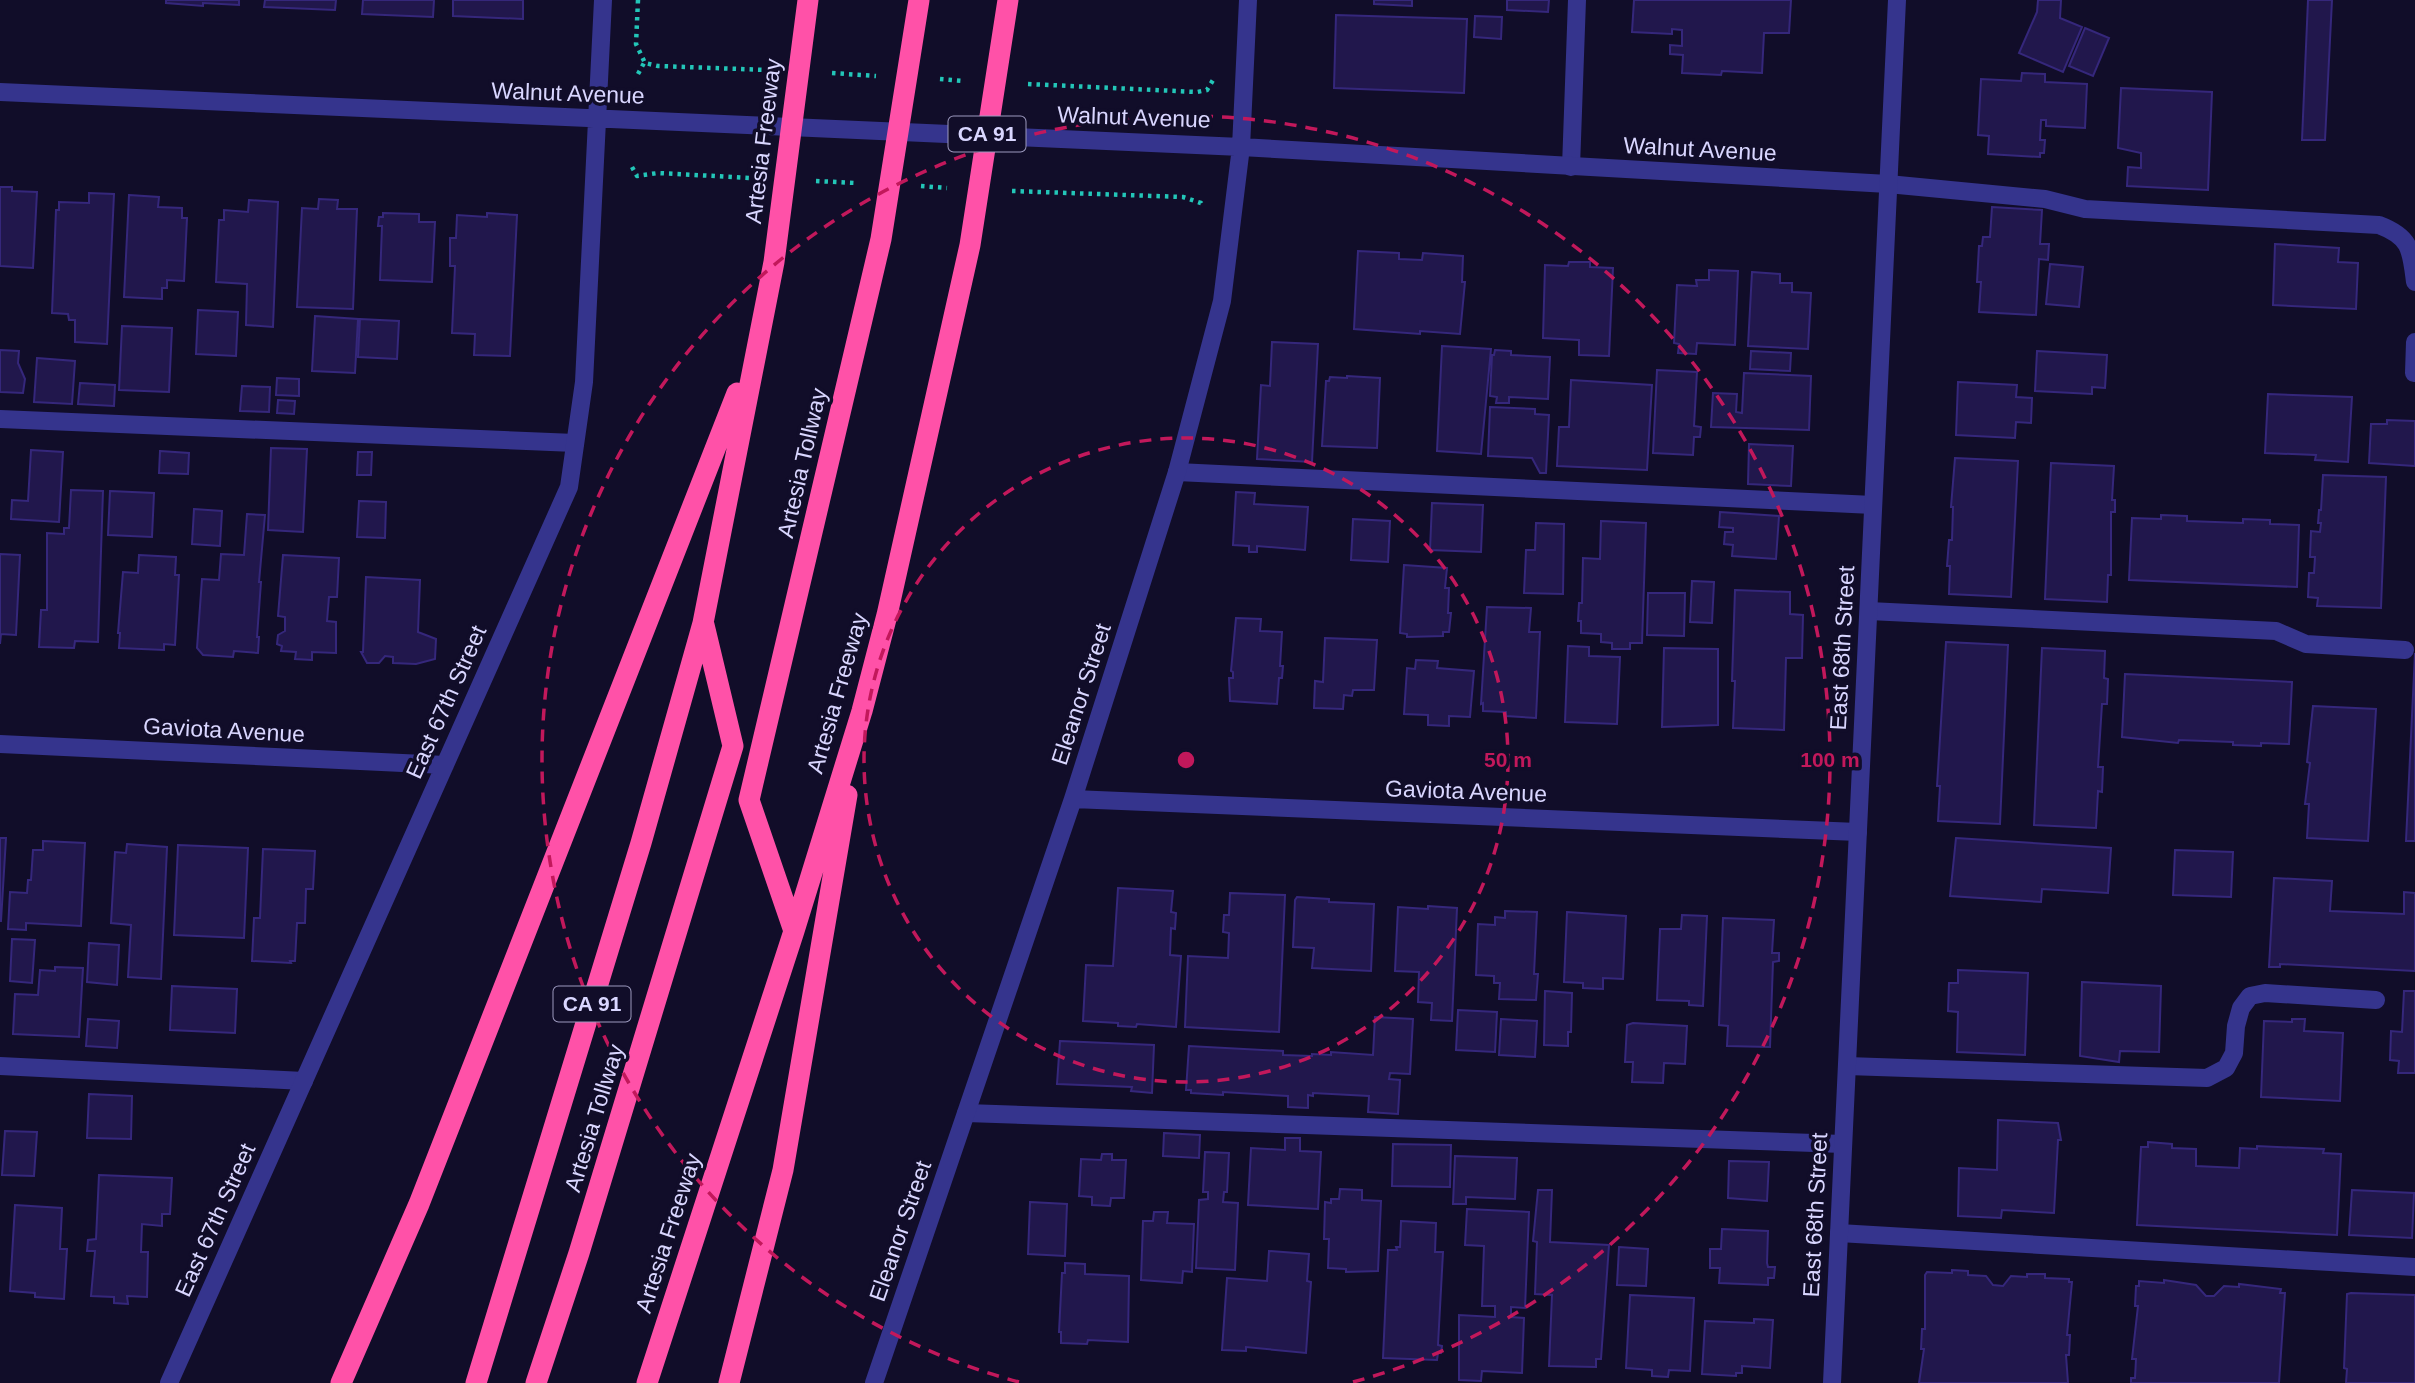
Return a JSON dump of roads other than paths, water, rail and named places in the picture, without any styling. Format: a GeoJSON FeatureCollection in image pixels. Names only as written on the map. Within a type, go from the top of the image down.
{"type":"FeatureCollection","features":[{"type":"Feature","properties":{"kind":"highway","name":"Artesia Freeway"},"geometry":{"type":"LineString","coordinates":[[475,1383],[641,843],[703,623],[774,262],[808,0]]}},
{"type":"Feature","properties":{"kind":"highway","name":"Artesia Freeway"},"geometry":{"type":"LineString","coordinates":[[647,1383],[794,931],[862,711],[887,615],[970,244],[1008,0]]}},
{"type":"Feature","properties":{"kind":"highway","name":"Artesia Tollway"},"geometry":{"type":"LineString","coordinates":[[794,931],[749,800],[881,239],[918,9]]}},
{"type":"Feature","properties":{"kind":"highway"},"geometry":{"type":"LineString","coordinates":[[341,1383],[419,1204],[756,345]]}},
{"type":"Feature","properties":{"kind":"highway","name":"Artesia Tollway"},"geometry":{"type":"LineString","coordinates":[[536,1383],[600,1188],[733,746],[703,623]]}},
{"type":"Feature","properties":{"kind":"highway"},"geometry":{"type":"LineString","coordinates":[[729,1383],[783,1170],[862,711]]}},
{"type":"Feature","properties":{"kind":"street","name":"East 67th Street"},"geometry":{"type":"LineString","coordinates":[[169,1383],[569,486],[584,382],[603,0]]}},
{"type":"Feature","properties":{"kind":"street","name":"Eleanor Street"},"geometry":{"type":"LineString","coordinates":[[874,1383],[1073,799],[1177,472],[1222,301],[1241,147],[1248,0]]}},
{"type":"Feature","properties":{"kind":"street"},"geometry":{"type":"LineString","coordinates":[[1571,167],[1577,0]]}},
{"type":"Feature","properties":{"kind":"street","name":"East 68th Street"},"geometry":{"type":"LineString","coordinates":[[1832,1383],[1897,0]]}},
{"type":"Feature","properties":{"kind":"street","name":"Walnut Avenue"},"geometry":{"type":"LineString","coordinates":[[0,92],[1241,147],[1888,184],[2045,199],[2085,209],[2379,225],[2399,232],[2411,253],[2415,282]]}},
{"type":"Feature","properties":{"kind":"street"},"geometry":{"type":"LineString","coordinates":[[2414,373],[2415,342]]}},
{"type":"Feature","properties":{"kind":"street"},"geometry":{"type":"LineString","coordinates":[[0,419],[575,443]]}},
{"type":"Feature","properties":{"kind":"street"},"geometry":{"type":"LineString","coordinates":[[1177,472],[1873,505]]}},
{"type":"Feature","properties":{"kind":"street"},"geometry":{"type":"LineString","coordinates":[[1868,611],[2276,631],[2306,644],[2405,650]]}},
{"type":"Feature","properties":{"kind":"street","name":"Gaviota Avenue"},"geometry":{"type":"LineString","coordinates":[[0,744],[445,765]]}},
{"type":"Feature","properties":{"kind":"street","name":"Gaviota Avenue"},"geometry":{"type":"LineString","coordinates":[[1073,799],[1858,832]]}},
{"type":"Feature","properties":{"kind":"street"},"geometry":{"type":"LineString","coordinates":[[1847,1066],[2207,1078],[2226,1068],[2230,1061],[2234,1053],[2241,1008],[2250,996],[2265,993],[2376,1000]]}},
{"type":"Feature","properties":{"kind":"street"},"geometry":{"type":"LineString","coordinates":[[0,1066],[304,1082]]}},
{"type":"Feature","properties":{"kind":"street"},"geometry":{"type":"LineString","coordinates":[[966,1113],[1843,1144]]}},
{"type":"Feature","properties":{"kind":"street"},"geometry":{"type":"LineString","coordinates":[[1839,1234],[2415,1267]]}}]}
